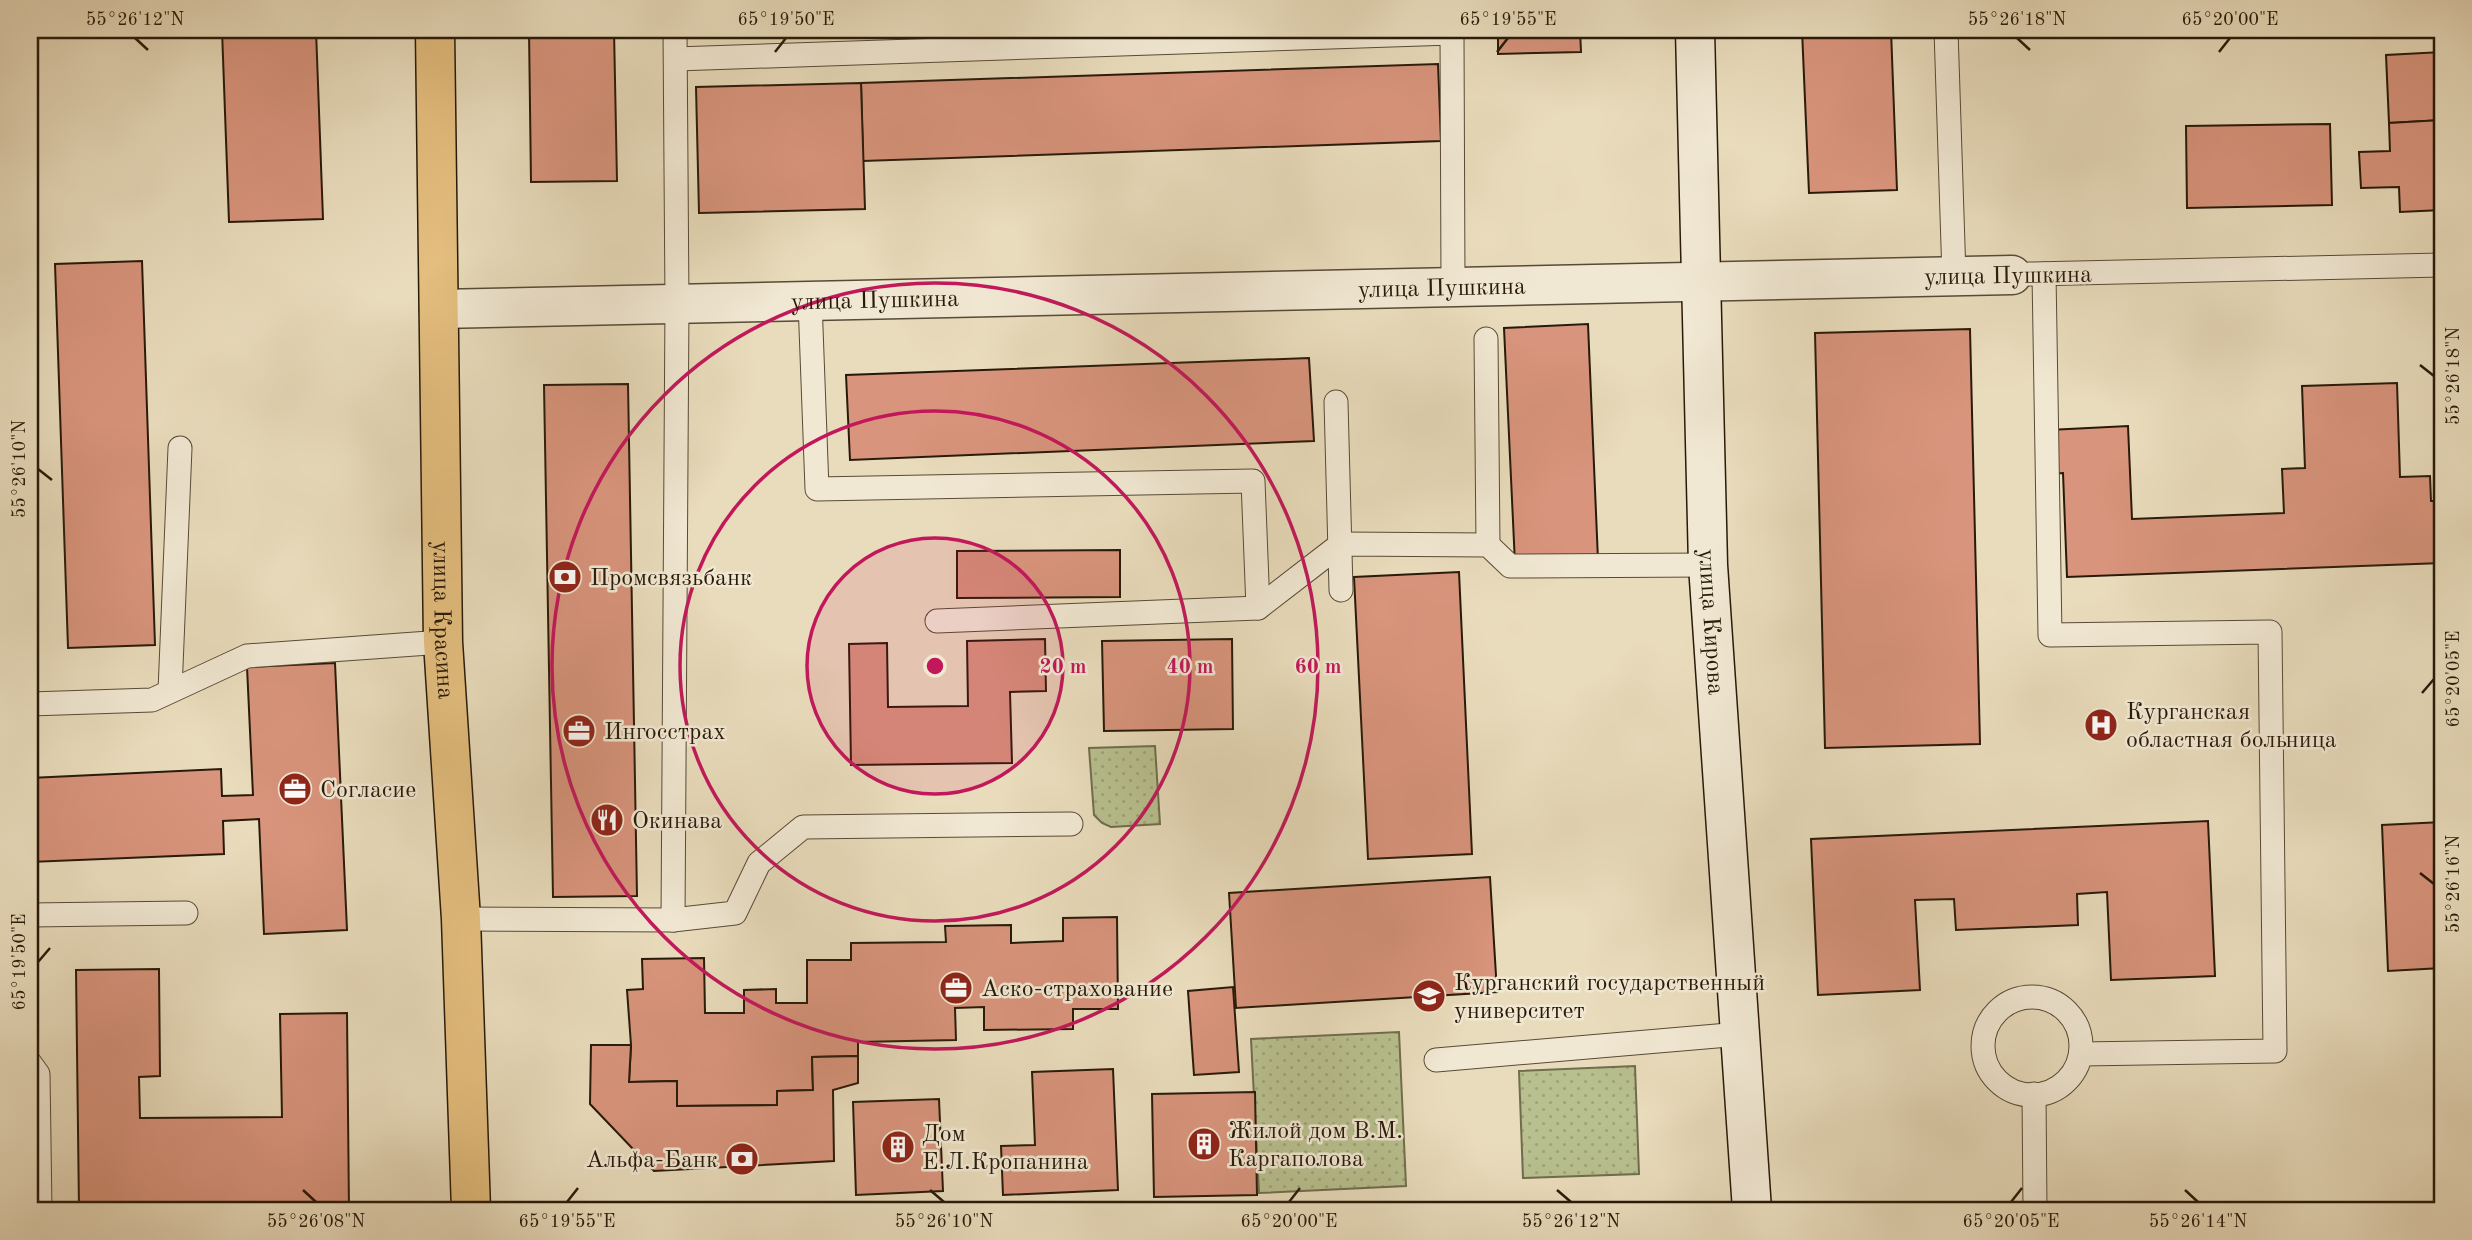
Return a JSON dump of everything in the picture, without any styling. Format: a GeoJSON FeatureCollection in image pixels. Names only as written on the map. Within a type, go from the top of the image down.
{"type":"FeatureCollection","features":[{"type":"Feature","properties":{"kind":"main road","name":"улица Красина"},"geometry":{"type":"LineString","coordinates":[[435,30],[443,642],[461,919],[471,1210]]}},
{"type":"Feature","properties":{"kind":"street","name":"улица Кирова"},"geometry":{"type":"LineString","coordinates":[[1695,30],[1708,565],[1752,1210]]}},
{"type":"Feature","properties":{"kind":"street","name":"улица Пушкина"},"geometry":{"type":"LineString","coordinates":[[439,309],[2028,274]]}},
{"type":"Feature","properties":{"kind":"lane"},"geometry":{"type":"LineString","coordinates":[[673,920],[676,30]]}},
{"type":"Feature","properties":{"kind":"lane"},"geometry":{"type":"LineString","coordinates":[[1946,30],[1954,276]]}},
{"type":"Feature","properties":{"kind":"lane"},"geometry":{"type":"LineString","coordinates":[[676,59],[1452,31],[1453,286]]}},
{"type":"Feature","properties":{"kind":"lane","name":"улица Пушкина"},"geometry":{"type":"LineString","coordinates":[[2028,274],[2442,265]]}},
{"type":"Feature","properties":{"kind":"lane"},"geometry":{"type":"LineString","coordinates":[[2028,274],[2049,635],[2270,632],[2276,1051],[2081,1054]]}},
{"type":"Feature","properties":{"kind":"lane"},"geometry":{"type":"LineString","coordinates":[[810,301],[817,489],[1254,481],[1258,608]]}},
{"type":"Feature","properties":{"kind":"lane"},"geometry":{"type":"LineString","coordinates":[[1486,339],[1489,545],[1510,566],[1708,565]]}},
{"type":"Feature","properties":{"kind":"lane"},"geometry":{"type":"LineString","coordinates":[[1336,402],[1341,590]]}},
{"type":"Feature","properties":{"kind":"lane"},"geometry":{"type":"LineString","coordinates":[[170,691],[180,448]]}},
{"type":"Feature","properties":{"kind":"lane"},"geometry":{"type":"LineString","coordinates":[[937,621],[1258,608],[1341,544],[1489,545]]}},
{"type":"Feature","properties":{"kind":"lane"},"geometry":{"type":"LineString","coordinates":[[30,704],[152,700],[247,656],[443,642]]}},
{"type":"Feature","properties":{"kind":"lane"},"geometry":{"type":"LineString","coordinates":[[461,919],[673,920],[735,913],[759,863],[803,827],[1071,824]]}},
{"type":"Feature","properties":{"kind":"lane"},"geometry":{"type":"LineString","coordinates":[[30,915],[186,913]]}},
{"type":"Feature","properties":{"kind":"lane"},"geometry":{"type":"LineString","coordinates":[[2040,997],[2063,1008],[2079,1028],[2081,1054],[2071,1078],[2050,1093],[2024,1096],[2001,1085],[1985,1064],[1983,1038],[1993,1015],[2014,1000],[2040,997]]}},
{"type":"Feature","properties":{"kind":"lane"},"geometry":{"type":"LineString","coordinates":[[1436,1060],[1741,1034]]}},
{"type":"Feature","properties":{"kind":"lane"},"geometry":{"type":"LineString","coordinates":[[33,1070],[40,1210]]}},
{"type":"Feature","properties":{"kind":"lane"},"geometry":{"type":"LineString","coordinates":[[2034,1094],[2035,1210]]}},
{"type":"Feature","properties":{"kind":"green space"},"geometry":{"type":"Polygon","coordinates":[[[1155,746],[1160,824],[1111,827],[1102,823],[1094,815],[1089,748],[1155,746]]]}},
{"type":"Feature","properties":{"kind":"green space"},"geometry":{"type":"Polygon","coordinates":[[[1399,1032],[1406,1186],[1259,1193],[1251,1039],[1399,1032]]]}},
{"type":"Feature","properties":{"kind":"green space"},"geometry":{"type":"Polygon","coordinates":[[[1635,1066],[1639,1174],[1523,1178],[1519,1071],[1635,1066]]]}},
{"type":"Feature","properties":{"kind":"building"},"geometry":{"type":"Polygon","coordinates":[[[222,30],[316,30],[323,219],[229,222],[222,30]]]}},
{"type":"Feature","properties":{"kind":"building"},"geometry":{"type":"Polygon","coordinates":[[[529,30],[614,30],[617,181],[531,182],[529,30]]]}},
{"type":"Feature","properties":{"kind":"building"},"geometry":{"type":"Polygon","coordinates":[[[1498,30],[1580,30],[1581,52],[1498,54],[1498,30]]]}},
{"type":"Feature","properties":{"kind":"building"},"geometry":{"type":"Polygon","coordinates":[[[1802,30],[1891,30],[1897,190],[1809,193],[1802,30]]]}},
{"type":"Feature","properties":{"kind":"building"},"geometry":{"type":"Polygon","coordinates":[[[2278,30],[2344,30],[2344,36],[2278,36],[2278,30]]]}},
{"type":"Feature","properties":{"kind":"building"},"geometry":{"type":"Polygon","coordinates":[[[2442,52],[2442,120],[2389,123],[2386,55],[2442,52]]]}},
{"type":"Feature","properties":{"kind":"building"},"geometry":{"type":"Polygon","coordinates":[[[1438,64],[1441,141],[863,161],[861,83],[1438,64]]]}},
{"type":"Feature","properties":{"kind":"building"},"geometry":{"type":"Polygon","coordinates":[[[861,83],[865,209],[699,213],[696,87],[861,83]]]}},
{"type":"Feature","properties":{"kind":"building"},"geometry":{"type":"Polygon","coordinates":[[[2442,120],[2442,210],[2400,212],[2399,187],[2361,188],[2359,152],[2390,151],[2389,123],[2442,120]]]}},
{"type":"Feature","properties":{"kind":"building"},"geometry":{"type":"Polygon","coordinates":[[[2330,124],[2332,205],[2187,208],[2186,126],[2330,124]]]}},
{"type":"Feature","properties":{"kind":"building"},"geometry":{"type":"Polygon","coordinates":[[[142,261],[155,645],[68,648],[55,264],[142,261]]]}},
{"type":"Feature","properties":{"kind":"building"},"geometry":{"type":"Polygon","coordinates":[[[1588,324],[1598,560],[1515,564],[1504,328],[1588,324]]]}},
{"type":"Feature","properties":{"kind":"building"},"geometry":{"type":"Polygon","coordinates":[[[1970,329],[1980,744],[1825,748],[1815,333],[1970,329]]]}},
{"type":"Feature","properties":{"kind":"building"},"geometry":{"type":"Polygon","coordinates":[[[1309,358],[1314,441],[850,460],[846,375],[1309,358]]]}},
{"type":"Feature","properties":{"kind":"building"},"geometry":{"type":"Polygon","coordinates":[[[2397,383],[2400,477],[2430,476],[2431,501],[2442,501],[2442,563],[2067,577],[2063,473],[2050,474],[2049,430],[2128,426],[2132,519],[2284,513],[2282,469],[2305,468],[2302,386],[2397,383]]]}},
{"type":"Feature","properties":{"kind":"building"},"geometry":{"type":"Polygon","coordinates":[[[628,384],[637,896],[553,897],[544,385],[628,384]]]}},
{"type":"Feature","properties":{"kind":"building"},"geometry":{"type":"Polygon","coordinates":[[[1120,550],[1120,597],[957,598],[957,551],[1120,550]]]}},
{"type":"Feature","properties":{"kind":"building"},"geometry":{"type":"Polygon","coordinates":[[[1459,572],[1472,854],[1368,859],[1354,577],[1459,572]]]}},
{"type":"Feature","properties":{"kind":"building"},"geometry":{"type":"Polygon","coordinates":[[[1045,639],[1046,691],[1010,692],[1012,763],[851,765],[849,644],[887,643],[888,707],[968,706],[967,641],[1045,639]]]}},
{"type":"Feature","properties":{"kind":"building"},"geometry":{"type":"Polygon","coordinates":[[[1232,639],[1233,729],[1104,731],[1102,641],[1232,639]]]}},
{"type":"Feature","properties":{"kind":"building"},"geometry":{"type":"Polygon","coordinates":[[[335,663],[347,930],[264,934],[259,819],[223,821],[224,854],[30,862],[30,778],[221,769],[222,796],[253,795],[247,667],[335,663]]]}},
{"type":"Feature","properties":{"kind":"building"},"geometry":{"type":"Polygon","coordinates":[[[2208,821],[2215,976],[2111,980],[2107,892],[2077,894],[2078,925],[1956,930],[1954,899],[1915,900],[1920,990],[1818,995],[1811,839],[2208,821]]]}},
{"type":"Feature","properties":{"kind":"building"},"geometry":{"type":"Polygon","coordinates":[[[2442,822],[2442,968],[2388,971],[2382,825],[2442,822]]]}},
{"type":"Feature","properties":{"kind":"building"},"geometry":{"type":"Polygon","coordinates":[[[1490,877],[1497,992],[1236,1008],[1229,893],[1490,877]]]}},
{"type":"Feature","properties":{"kind":"building"},"geometry":{"type":"Polygon","coordinates":[[[1117,917],[1118,1009],[1073,1009],[1073,1029],[984,1030],[984,1007],[955,1008],[956,1040],[858,1042],[858,1056],[812,1057],[813,1090],[777,1091],[777,1105],[677,1106],[677,1081],[629,1082],[631,1045],[627,990],[643,989],[642,959],[704,958],[705,1013],[744,1013],[744,990],[776,989],[776,1003],[807,1003],[807,960],[851,960],[851,943],[946,942],[945,926],[1011,925],[1011,943],[1063,941],[1063,918],[1117,917]]]}},
{"type":"Feature","properties":{"kind":"building"},"geometry":{"type":"Polygon","coordinates":[[[159,969],[160,1076],[139,1077],[140,1118],[282,1117],[280,1014],[347,1013],[349,1210],[79,1210],[76,970],[159,969]]]}},
{"type":"Feature","properties":{"kind":"building"},"geometry":{"type":"Polygon","coordinates":[[[1233,987],[1239,1072],[1194,1075],[1188,991],[1233,987]]]}},
{"type":"Feature","properties":{"kind":"building"},"geometry":{"type":"Polygon","coordinates":[[[591,1045],[631,1045],[629,1082],[677,1081],[677,1106],[777,1105],[777,1091],[813,1090],[812,1057],[858,1056],[858,1083],[833,1090],[834,1161],[654,1171],[590,1104],[591,1045]]]}},
{"type":"Feature","properties":{"kind":"building"},"geometry":{"type":"Polygon","coordinates":[[[1113,1069],[1118,1190],[1003,1195],[1001,1146],[1035,1145],[1032,1072],[1113,1069]]]}},
{"type":"Feature","properties":{"kind":"building","name":"Жилой дом В.М. Каргаполова"},"geometry":{"type":"Polygon","coordinates":[[[1255,1092],[1257,1195],[1154,1197],[1152,1094],[1255,1092]]]}},
{"type":"Feature","properties":{"kind":"building","name":"Дом Е.Л.Кропанина"},"geometry":{"type":"Polygon","coordinates":[[[939,1099],[943,1191],[856,1195],[853,1102],[939,1099]]]}},
{"type":"Feature","properties":{"kind":"place","name":"Промсвязьбанк"},"geometry":{"type":"Point","coordinates":[565,577]}},
{"type":"Feature","properties":{"kind":"place","name":"Курганская областная больница"},"geometry":{"type":"Point","coordinates":[2101,725]}},
{"type":"Feature","properties":{"kind":"place","name":"Ингосстрах"},"geometry":{"type":"Point","coordinates":[579,731]}},
{"type":"Feature","properties":{"kind":"place","name":"Согласие"},"geometry":{"type":"Point","coordinates":[295,789]}},
{"type":"Feature","properties":{"kind":"place","name":"Окинава"},"geometry":{"type":"Point","coordinates":[607,820]}},
{"type":"Feature","properties":{"kind":"place","name":"Аско-страхование"},"geometry":{"type":"Point","coordinates":[956,988]}},
{"type":"Feature","properties":{"kind":"place","name":"Курганский государственный университет"},"geometry":{"type":"Point","coordinates":[1429,996]}},
{"type":"Feature","properties":{"kind":"place","name":"Жилой дом В.М. Каргаполова"},"geometry":{"type":"Point","coordinates":[1204,1144]}},
{"type":"Feature","properties":{"kind":"place","name":"Дом Е.Л.Кропанина"},"geometry":{"type":"Point","coordinates":[898,1147]}},
{"type":"Feature","properties":{"kind":"place","name":"Альфа-Банк"},"geometry":{"type":"Point","coordinates":[742,1159]}}]}
